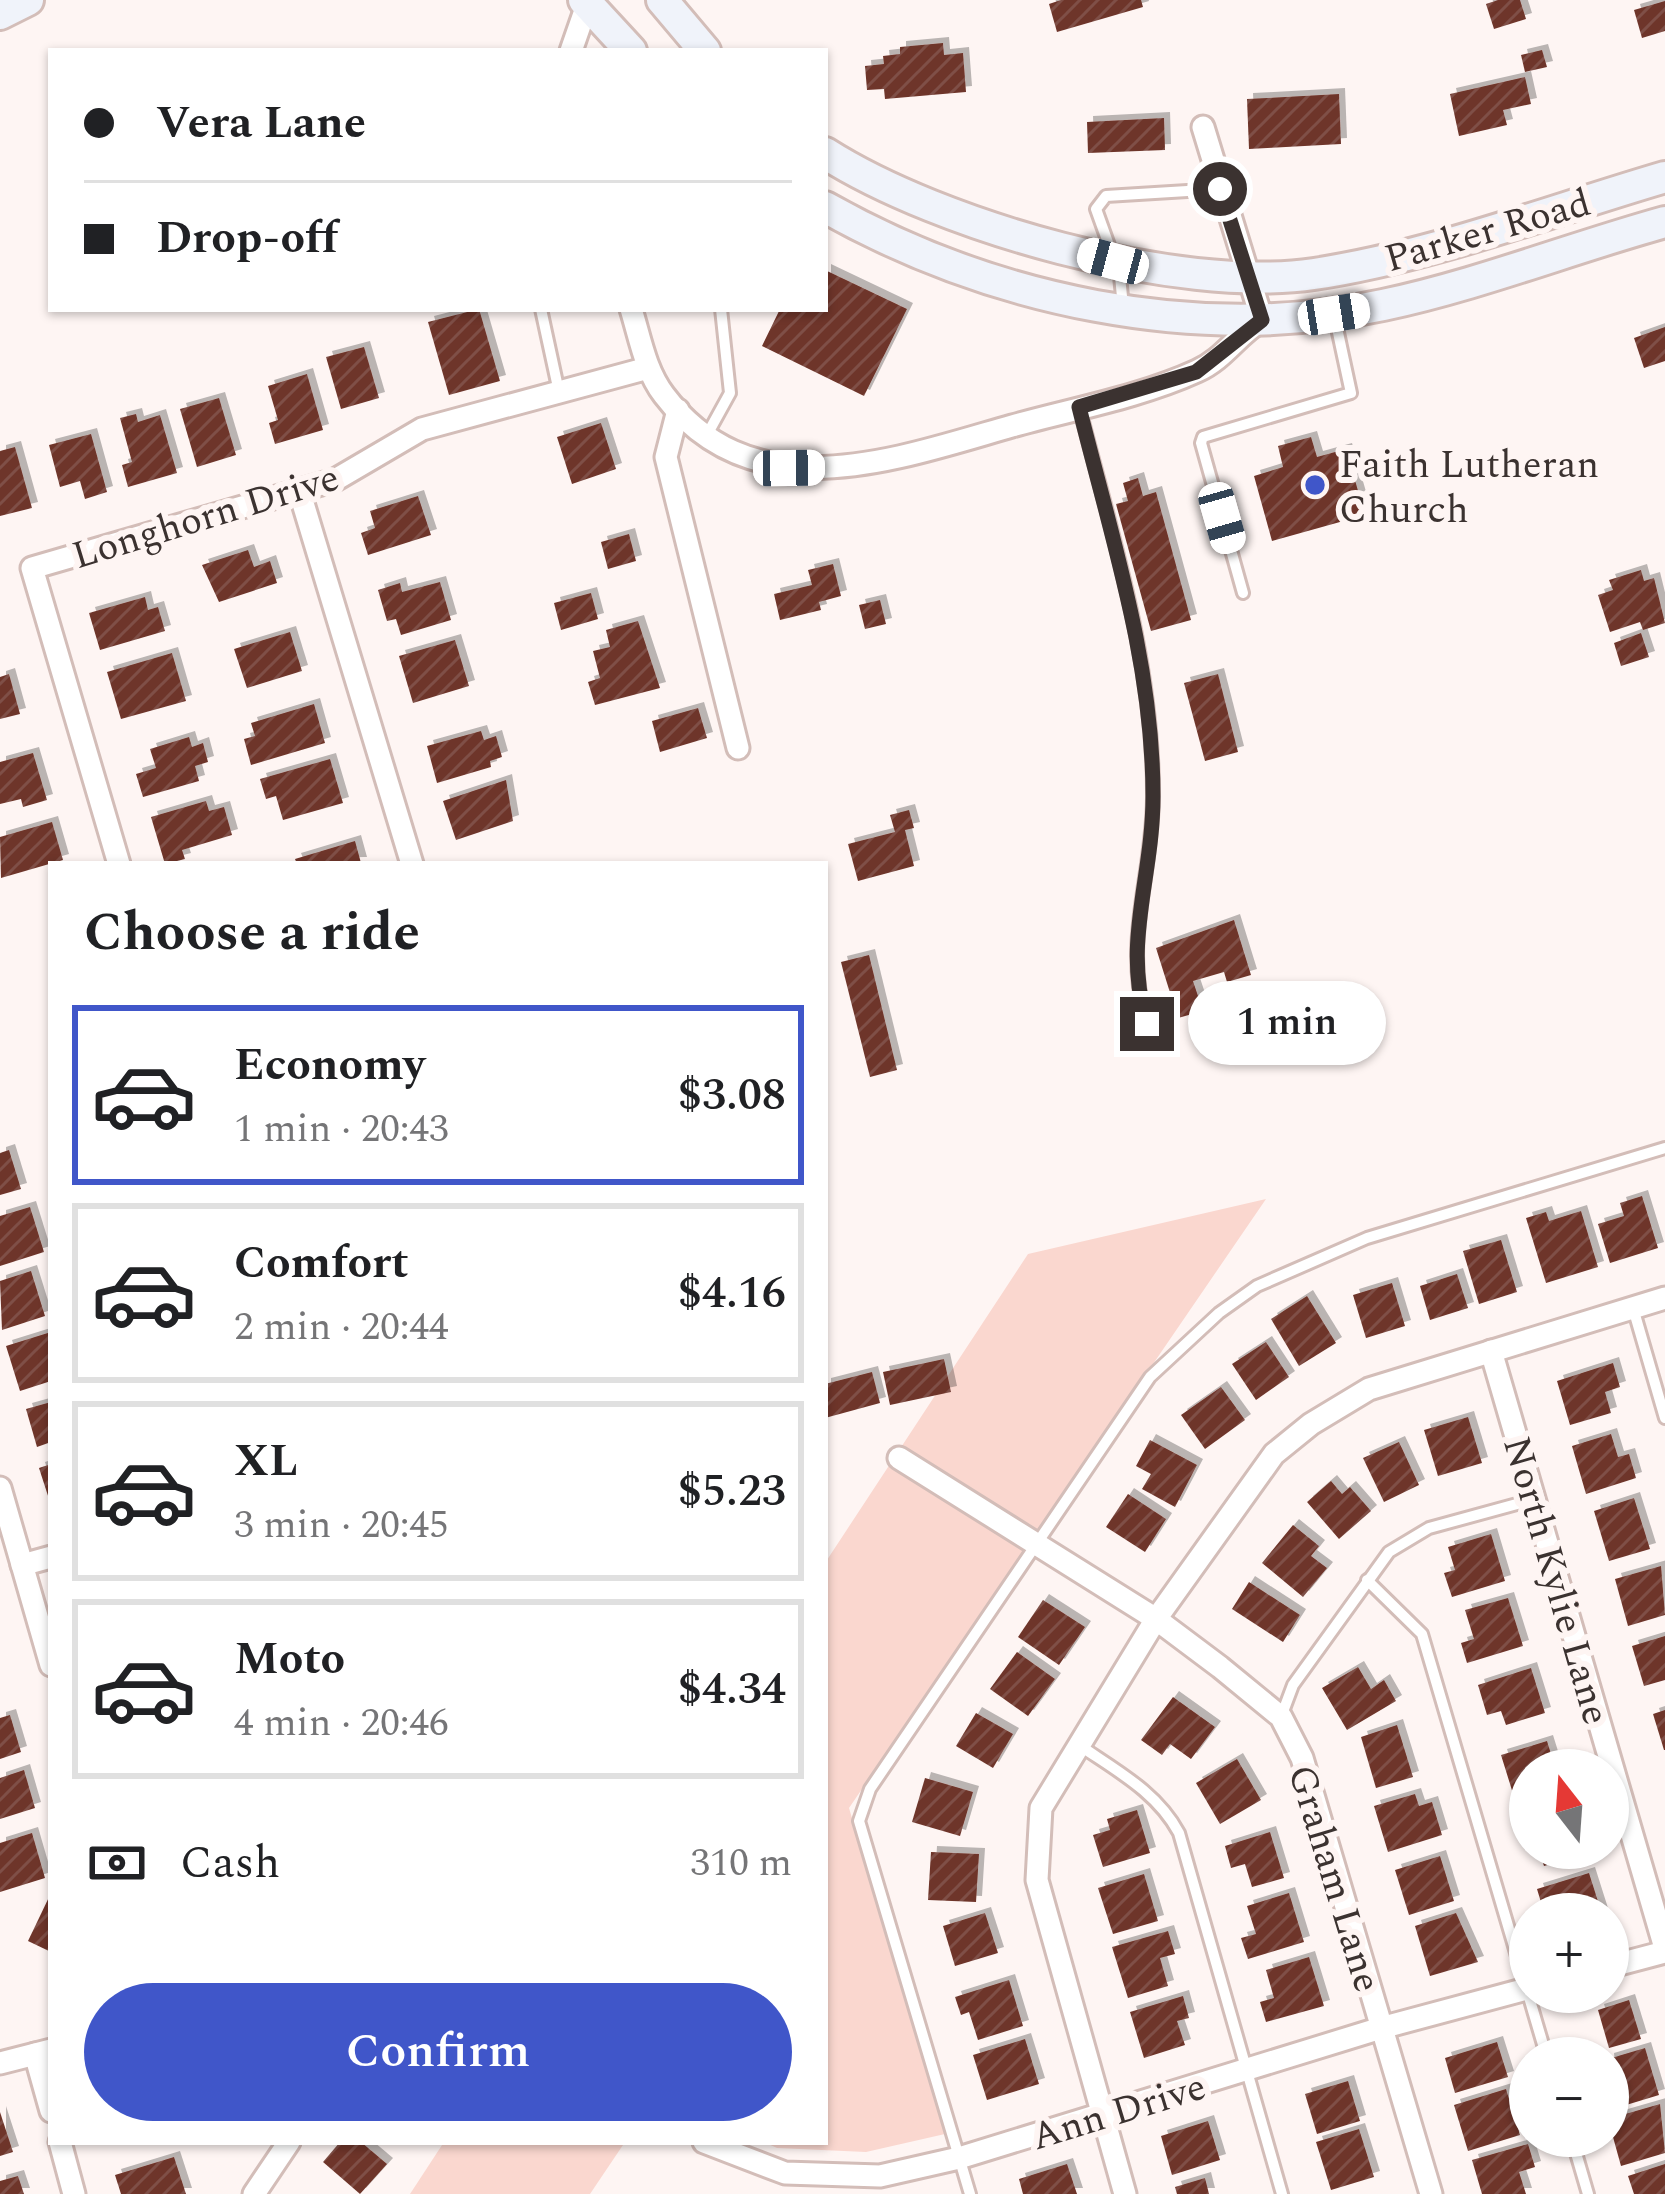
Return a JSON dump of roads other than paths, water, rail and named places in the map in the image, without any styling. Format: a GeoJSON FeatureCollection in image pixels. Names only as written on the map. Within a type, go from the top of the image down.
{"type":"FeatureCollection","features":[{"type":"Feature","properties":{"kind":"main road"},"geometry":{"type":"LineString","coordinates":[[0,14],[28,0]]}},
{"type":"Feature","properties":{"kind":"main road"},"geometry":{"type":"LineString","coordinates":[[662,0],[702,48]]}},
{"type":"Feature","properties":{"kind":"main road"},"geometry":{"type":"LineString","coordinates":[[586,2],[628,48]]}},
{"type":"Feature","properties":{"kind":"main road","name":"Parker Road"},"geometry":{"type":"LineString","coordinates":[[828,155],[919,204],[1113,261],[1307,275],[1383,261],[1665,177]]}},
{"type":"Feature","properties":{"kind":"main road","name":"Parker Road"},"geometry":{"type":"LineString","coordinates":[[828,209],[901,249],[1124,310],[1262,320],[1334,314],[1430,294],[1665,222]]}},
{"type":"Feature","properties":{"kind":"street"},"geometry":{"type":"LineString","coordinates":[[572,48],[586,2]]}},
{"type":"Feature","properties":{"kind":"street"},"geometry":{"type":"LineString","coordinates":[[632,312],[648,368],[678,410],[760,463],[848,467],[1196,372],[1262,320],[1203,127]]}},
{"type":"Feature","properties":{"kind":"street","name":"Longhorn Drive"},"geometry":{"type":"LineString","coordinates":[[118,861],[32,568],[335,480],[422,429],[648,368]]}},
{"type":"Feature","properties":{"kind":"street"},"geometry":{"type":"LineString","coordinates":[[678,410],[666,457],[738,748]]}},
{"type":"Feature","properties":{"kind":"street"},"geometry":{"type":"LineString","coordinates":[[299,490],[411,861]]}},
{"type":"Feature","properties":{"kind":"street"},"geometry":{"type":"LineString","coordinates":[[1125,2194],[1037,1880],[1041,1808],[1156,1619],[1274,1454],[1310,1424],[1370,1389],[1665,1298]]}},
{"type":"Feature","properties":{"kind":"street","name":"North Kylie Lane"},"geometry":{"type":"LineString","coordinates":[[1492,1351],[1665,1950]]}},
{"type":"Feature","properties":{"kind":"street","name":"Graham Lane"},"geometry":{"type":"LineString","coordinates":[[899,1458],[1156,1619],[1281,1717],[1302,1758],[1431,2194]]}},
{"type":"Feature","properties":{"kind":"street"},"geometry":{"type":"LineString","coordinates":[[0,1488],[48,1655]]}},
{"type":"Feature","properties":{"kind":"street"},"geometry":{"type":"LineString","coordinates":[[22,1565],[48,1558]]}},
{"type":"Feature","properties":{"kind":"street"},"geometry":{"type":"LineString","coordinates":[[1629,1961],[1665,1950]]}},
{"type":"Feature","properties":{"kind":"street","name":"Ann Drive"},"geometry":{"type":"LineString","coordinates":[[712,2145],[784,2173],[835,2184],[880,2176],[959,2158],[1381,2028],[1509,1994]]}},
{"type":"Feature","properties":{"kind":"street"},"geometry":{"type":"LineString","coordinates":[[0,2063],[43,2052],[48,2089]]}},
{"type":"Feature","properties":{"kind":"street"},"geometry":{"type":"LineString","coordinates":[[61,2145],[74,2194]]}},
{"type":"Feature","properties":{"kind":"street"},"geometry":{"type":"LineString","coordinates":[[254,2194],[287,2145]]}},
{"type":"Feature","properties":{"kind":"lane"},"geometry":{"type":"LineString","coordinates":[[1124,310],[1096,209],[1106,196],[1220,189]]}},
{"type":"Feature","properties":{"kind":"lane"},"geometry":{"type":"LineString","coordinates":[[542,312],[559,392]]}},
{"type":"Feature","properties":{"kind":"lane"},"geometry":{"type":"LineString","coordinates":[[709,433],[730,393],[721,312]]}},
{"type":"Feature","properties":{"kind":"lane"},"geometry":{"type":"LineString","coordinates":[[1243,593],[1201,443],[1203,437],[1351,393],[1354,386],[1334,314]]}},
{"type":"Feature","properties":{"kind":"lane"},"geometry":{"type":"LineString","coordinates":[[1079,407],[1144,670],[1153,798],[1133,966],[1147,1024]]}},
{"type":"Feature","properties":{"kind":"lane"},"geometry":{"type":"LineString","coordinates":[[970,2194],[859,1821],[870,1789],[1150,1377],[1219,1313],[1257,1286],[1367,1238],[1665,1148]]}},
{"type":"Feature","properties":{"kind":"lane"},"geometry":{"type":"LineString","coordinates":[[1633,1308],[1665,1418]]}},
{"type":"Feature","properties":{"kind":"lane"},"geometry":{"type":"LineString","coordinates":[[1281,1717],[1293,1685],[1389,1552],[1429,1528],[1534,1499]]}},
{"type":"Feature","properties":{"kind":"lane"},"geometry":{"type":"LineString","coordinates":[[1367,1580],[1422,1634],[1509,1925]]}},
{"type":"Feature","properties":{"kind":"lane"},"geometry":{"type":"LineString","coordinates":[[1079,1745],[1148,1792],[1167,1810],[1179,1833],[1282,2194]]}},
{"type":"Feature","properties":{"kind":"lane"},"geometry":{"type":"LineString","coordinates":[[1577,2157],[1588,2194]]}},
{"type":"Feature","properties":{"kind":"place","name":"Faith Lutheran Church"},"geometry":{"type":"Point","coordinates":[1315,485]}}]}
